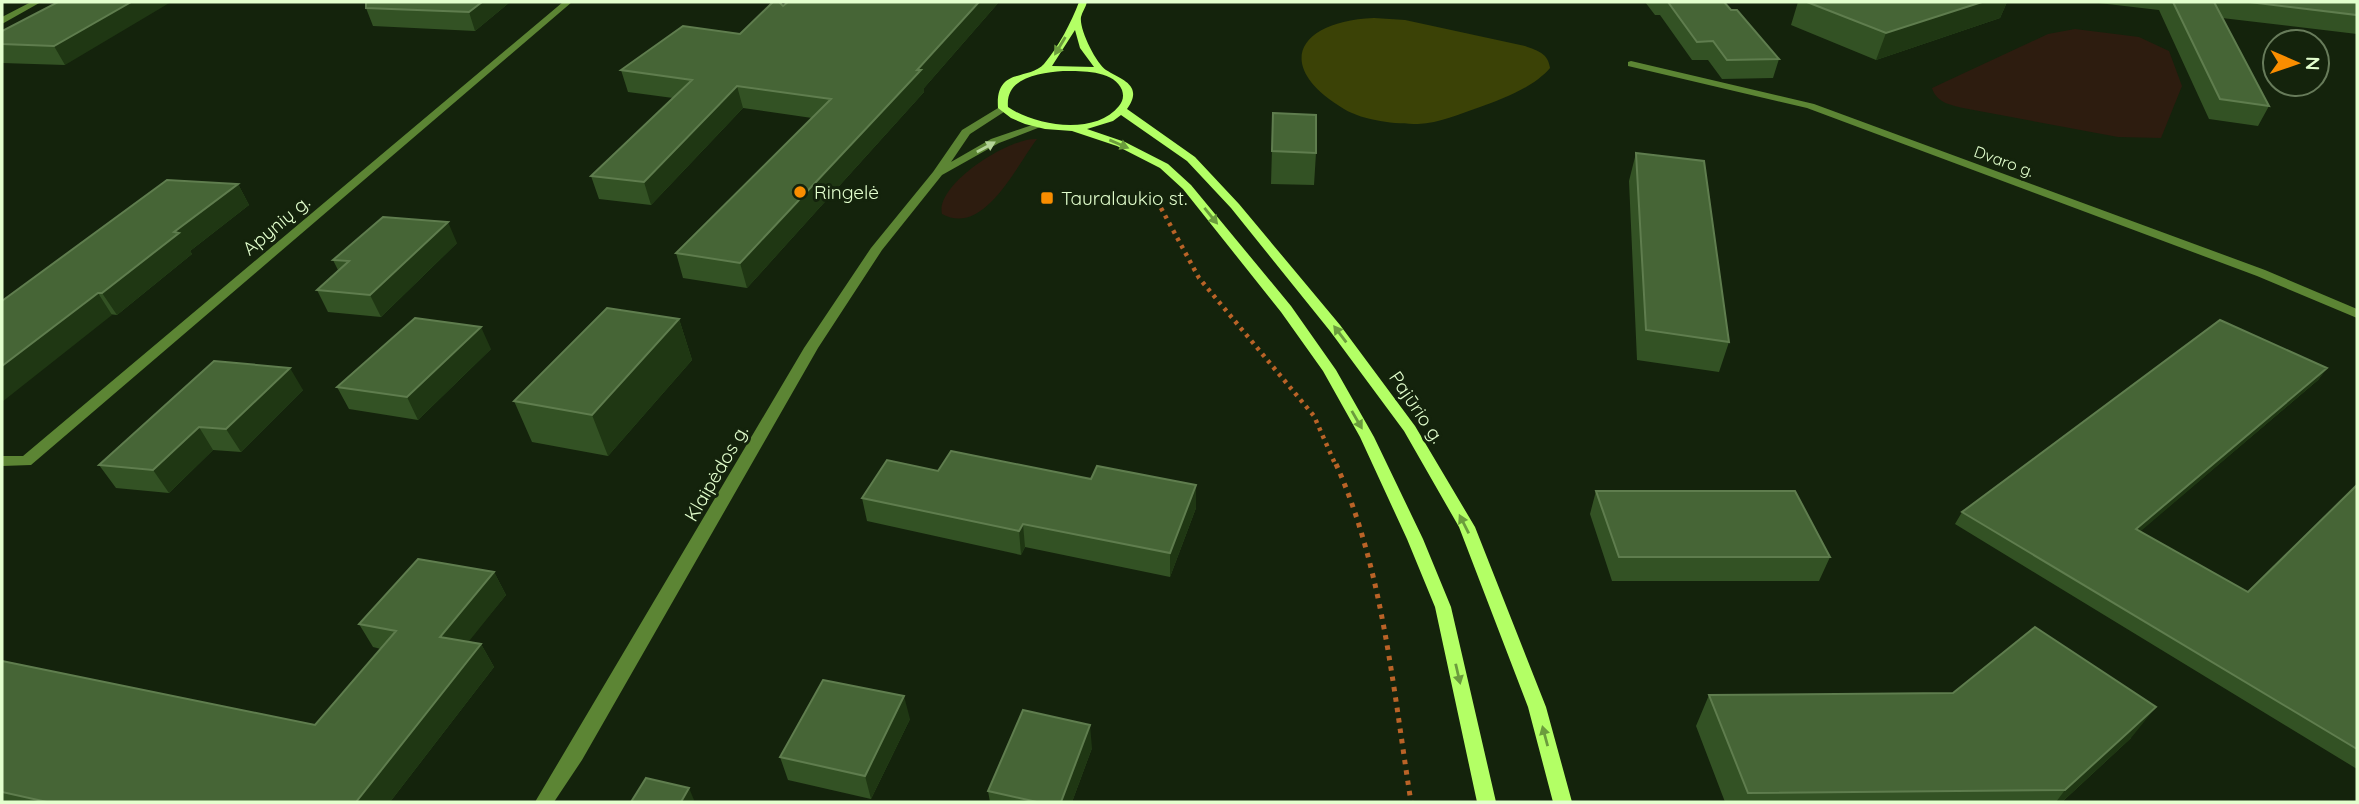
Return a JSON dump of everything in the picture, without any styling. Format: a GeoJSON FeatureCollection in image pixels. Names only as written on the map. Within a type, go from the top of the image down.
{"type":"FeatureCollection","features":[{"type":"Feature","properties":{"kind":"main road"},"geometry":{"type":"LineString","coordinates":[[1043,70],[1051,63],[1058,47],[1077,21],[1083,2]]}},
{"type":"Feature","properties":{"kind":"main road"},"geometry":{"type":"LineString","coordinates":[[1077,21],[1085,48],[1102,72]]}},
{"type":"Feature","properties":{"kind":"main road"},"geometry":{"type":"LineString","coordinates":[[1073,68],[1102,72],[1124,84],[1128,102],[1121,110],[1092,124],[1072,127],[1038,126],[1022,122],[1003,108],[1000,99],[1003,90],[1012,82],[1043,70],[1073,68]]}},
{"type":"Feature","properties":{"kind":"main road","name":"Pajūrio g."},"geometry":{"type":"LineString","coordinates":[[1121,110],[1191,159],[1235,206],[1335,328],[1410,429],[1467,527],[1537,708],[1563,802]]}},
{"type":"Feature","properties":{"kind":"main road"},"geometry":{"type":"LineString","coordinates":[[1072,127],[1121,144],[1164,166],[1187,187],[1286,309],[1329,370],[1372,449],[1415,538],[1443,607],[1486,802]]}},
{"type":"Feature","properties":{"kind":"street"},"geometry":{"type":"LineString","coordinates":[[2,20],[37,2]]}},
{"type":"Feature","properties":{"kind":"street","name":"Apynių g."},"geometry":{"type":"LineString","coordinates":[[2,461],[26,461],[568,2]]}},
{"type":"Feature","properties":{"kind":"street","name":"Dvaro g."},"geometry":{"type":"LineString","coordinates":[[1631,64],[1810,106],[2261,273],[2357,314]]}},
{"type":"Feature","properties":{"kind":"street","name":"Klaipėdos g."},"geometry":{"type":"LineString","coordinates":[[544,802],[575,754],[811,348],[877,247],[937,174],[966,132],[1003,108]]}},
{"type":"Feature","properties":{"kind":"street","name":"Klaipėdos g."},"geometry":{"type":"LineString","coordinates":[[937,174],[995,141],[1038,126]]}},
{"type":"Feature","properties":{"kind":"path"},"geometry":{"type":"LineString","coordinates":[[1158,203],[1199,278],[1314,416],[1341,476],[1365,541],[1381,616],[1411,802]]}},
{"type":"Feature","properties":{"kind":"shaded area"},"geometry":{"type":"Polygon","coordinates":[[[1374,18],[1405,20],[1525,46],[1545,56],[1550,68],[1518,92],[1442,120],[1409,124],[1361,116],[1344,109],[1322,93],[1308,77],[1302,62],[1303,48],[1312,37],[1327,27],[1374,18]]]}},
{"type":"Feature","properties":{"kind":"shaded area"},"geometry":{"type":"Polygon","coordinates":[[[2075,29],[2139,37],[2169,51],[2182,86],[2161,138],[2118,137],[1963,108],[1944,102],[1934,93],[1932,88],[2048,34],[2075,29]]]}},
{"type":"Feature","properties":{"kind":"shaded area"},"geometry":{"type":"Polygon","coordinates":[[[1037,139],[1009,181],[985,207],[972,216],[957,218],[942,214],[943,202],[950,189],[977,165],[1010,146],[1037,139]]]}},
{"type":"Feature","properties":{"kind":"building"},"geometry":{"type":"Polygon","coordinates":[[[58,2],[131,2],[54,46],[2,44],[2,31],[58,2]]]}},
{"type":"Feature","properties":{"kind":"building"},"geometry":{"type":"Polygon","coordinates":[[[366,2],[482,2],[469,12],[366,8],[366,2]]]}},
{"type":"Feature","properties":{"kind":"building"},"geometry":{"type":"Polygon","coordinates":[[[773,2],[779,2],[783,6],[788,2],[979,2],[917,70],[921,70],[740,263],[676,253],[831,99],[737,86],[644,182],[591,176],[692,80],[621,70],[683,26],[740,34],[773,2]]]}},
{"type":"Feature","properties":{"kind":"building"},"geometry":{"type":"Polygon","coordinates":[[[1668,2],[1724,2],[1731,10],[1737,10],[1779,59],[1727,60],[1713,41],[1697,42],[1668,2]]]}},
{"type":"Feature","properties":{"kind":"building"},"geometry":{"type":"Polygon","coordinates":[[[1807,2],[1982,2],[1886,33],[1807,2]]]}},
{"type":"Feature","properties":{"kind":"building"},"geometry":{"type":"Polygon","coordinates":[[[2173,2],[2214,2],[2261,91],[2261,98],[2265,98],[2269,106],[2220,99],[2173,2]]]}},
{"type":"Feature","properties":{"kind":"building"},"geometry":{"type":"Polygon","coordinates":[[[2249,2],[2357,2],[2357,15],[2249,2]]]}},
{"type":"Feature","properties":{"kind":"building"},"geometry":{"type":"Polygon","coordinates":[[[1273,113],[1316,115],[1316,153],[1272,151],[1273,113]]]}},
{"type":"Feature","properties":{"kind":"building"},"geometry":{"type":"Polygon","coordinates":[[[1636,153],[1704,161],[1729,342],[1646,330],[1636,153]]]}},
{"type":"Feature","properties":{"kind":"building"},"geometry":{"type":"Polygon","coordinates":[[[167,180],[238,184],[174,232],[179,233],[102,293],[98,293],[2,366],[2,301],[167,180]]]}},
{"type":"Feature","properties":{"kind":"building"},"geometry":{"type":"Polygon","coordinates":[[[383,217],[448,222],[370,295],[317,290],[349,261],[333,260],[383,217]]]}},
{"type":"Feature","properties":{"kind":"building"},"geometry":{"type":"Polygon","coordinates":[[[607,308],[679,319],[592,415],[514,401],[607,308]]]}},
{"type":"Feature","properties":{"kind":"building"},"geometry":{"type":"Polygon","coordinates":[[[415,318],[481,327],[407,397],[337,387],[415,318]]]}},
{"type":"Feature","properties":{"kind":"building"},"geometry":{"type":"Polygon","coordinates":[[[2220,320],[2327,368],[2136,529],[2248,592],[2357,485],[2357,749],[1962,512],[2220,320]]]}},
{"type":"Feature","properties":{"kind":"building"},"geometry":{"type":"Polygon","coordinates":[[[214,361],[290,368],[226,429],[199,427],[153,470],[99,465],[214,361]]]}},
{"type":"Feature","properties":{"kind":"building"},"geometry":{"type":"Polygon","coordinates":[[[951,451],[1091,479],[1097,466],[1196,485],[1170,553],[1023,524],[1019,531],[862,498],[887,460],[938,471],[951,451]]]}},
{"type":"Feature","properties":{"kind":"building"},"geometry":{"type":"Polygon","coordinates":[[[1596,491],[1795,491],[1830,557],[1619,557],[1596,491]]]}},
{"type":"Feature","properties":{"kind":"building"},"geometry":{"type":"Polygon","coordinates":[[[418,559],[494,572],[440,637],[481,644],[356,802],[47,802],[2,792],[2,661],[315,725],[396,631],[359,624],[418,559]]]}},
{"type":"Feature","properties":{"kind":"building"},"geometry":{"type":"Polygon","coordinates":[[[2035,627],[2156,707],[2065,790],[1748,793],[1709,695],[1953,693],[2035,627]]]}},
{"type":"Feature","properties":{"kind":"building"},"geometry":{"type":"Polygon","coordinates":[[[823,680],[904,696],[865,776],[780,757],[823,680]]]}},
{"type":"Feature","properties":{"kind":"building"},"geometry":{"type":"Polygon","coordinates":[[[1023,710],[1090,725],[1061,802],[1037,802],[988,791],[1023,710]]]}},
{"type":"Feature","properties":{"kind":"building"},"geometry":{"type":"Polygon","coordinates":[[[646,778],[689,788],[681,802],[631,802],[646,778]]]}},
{"type":"Feature","properties":{"kind":"place","name":"Ringelė"},"geometry":{"type":"Point","coordinates":[800,192]}},
{"type":"Feature","properties":{"kind":"place","name":"Tauralaukio st."},"geometry":{"type":"Point","coordinates":[1047,198]}}]}
